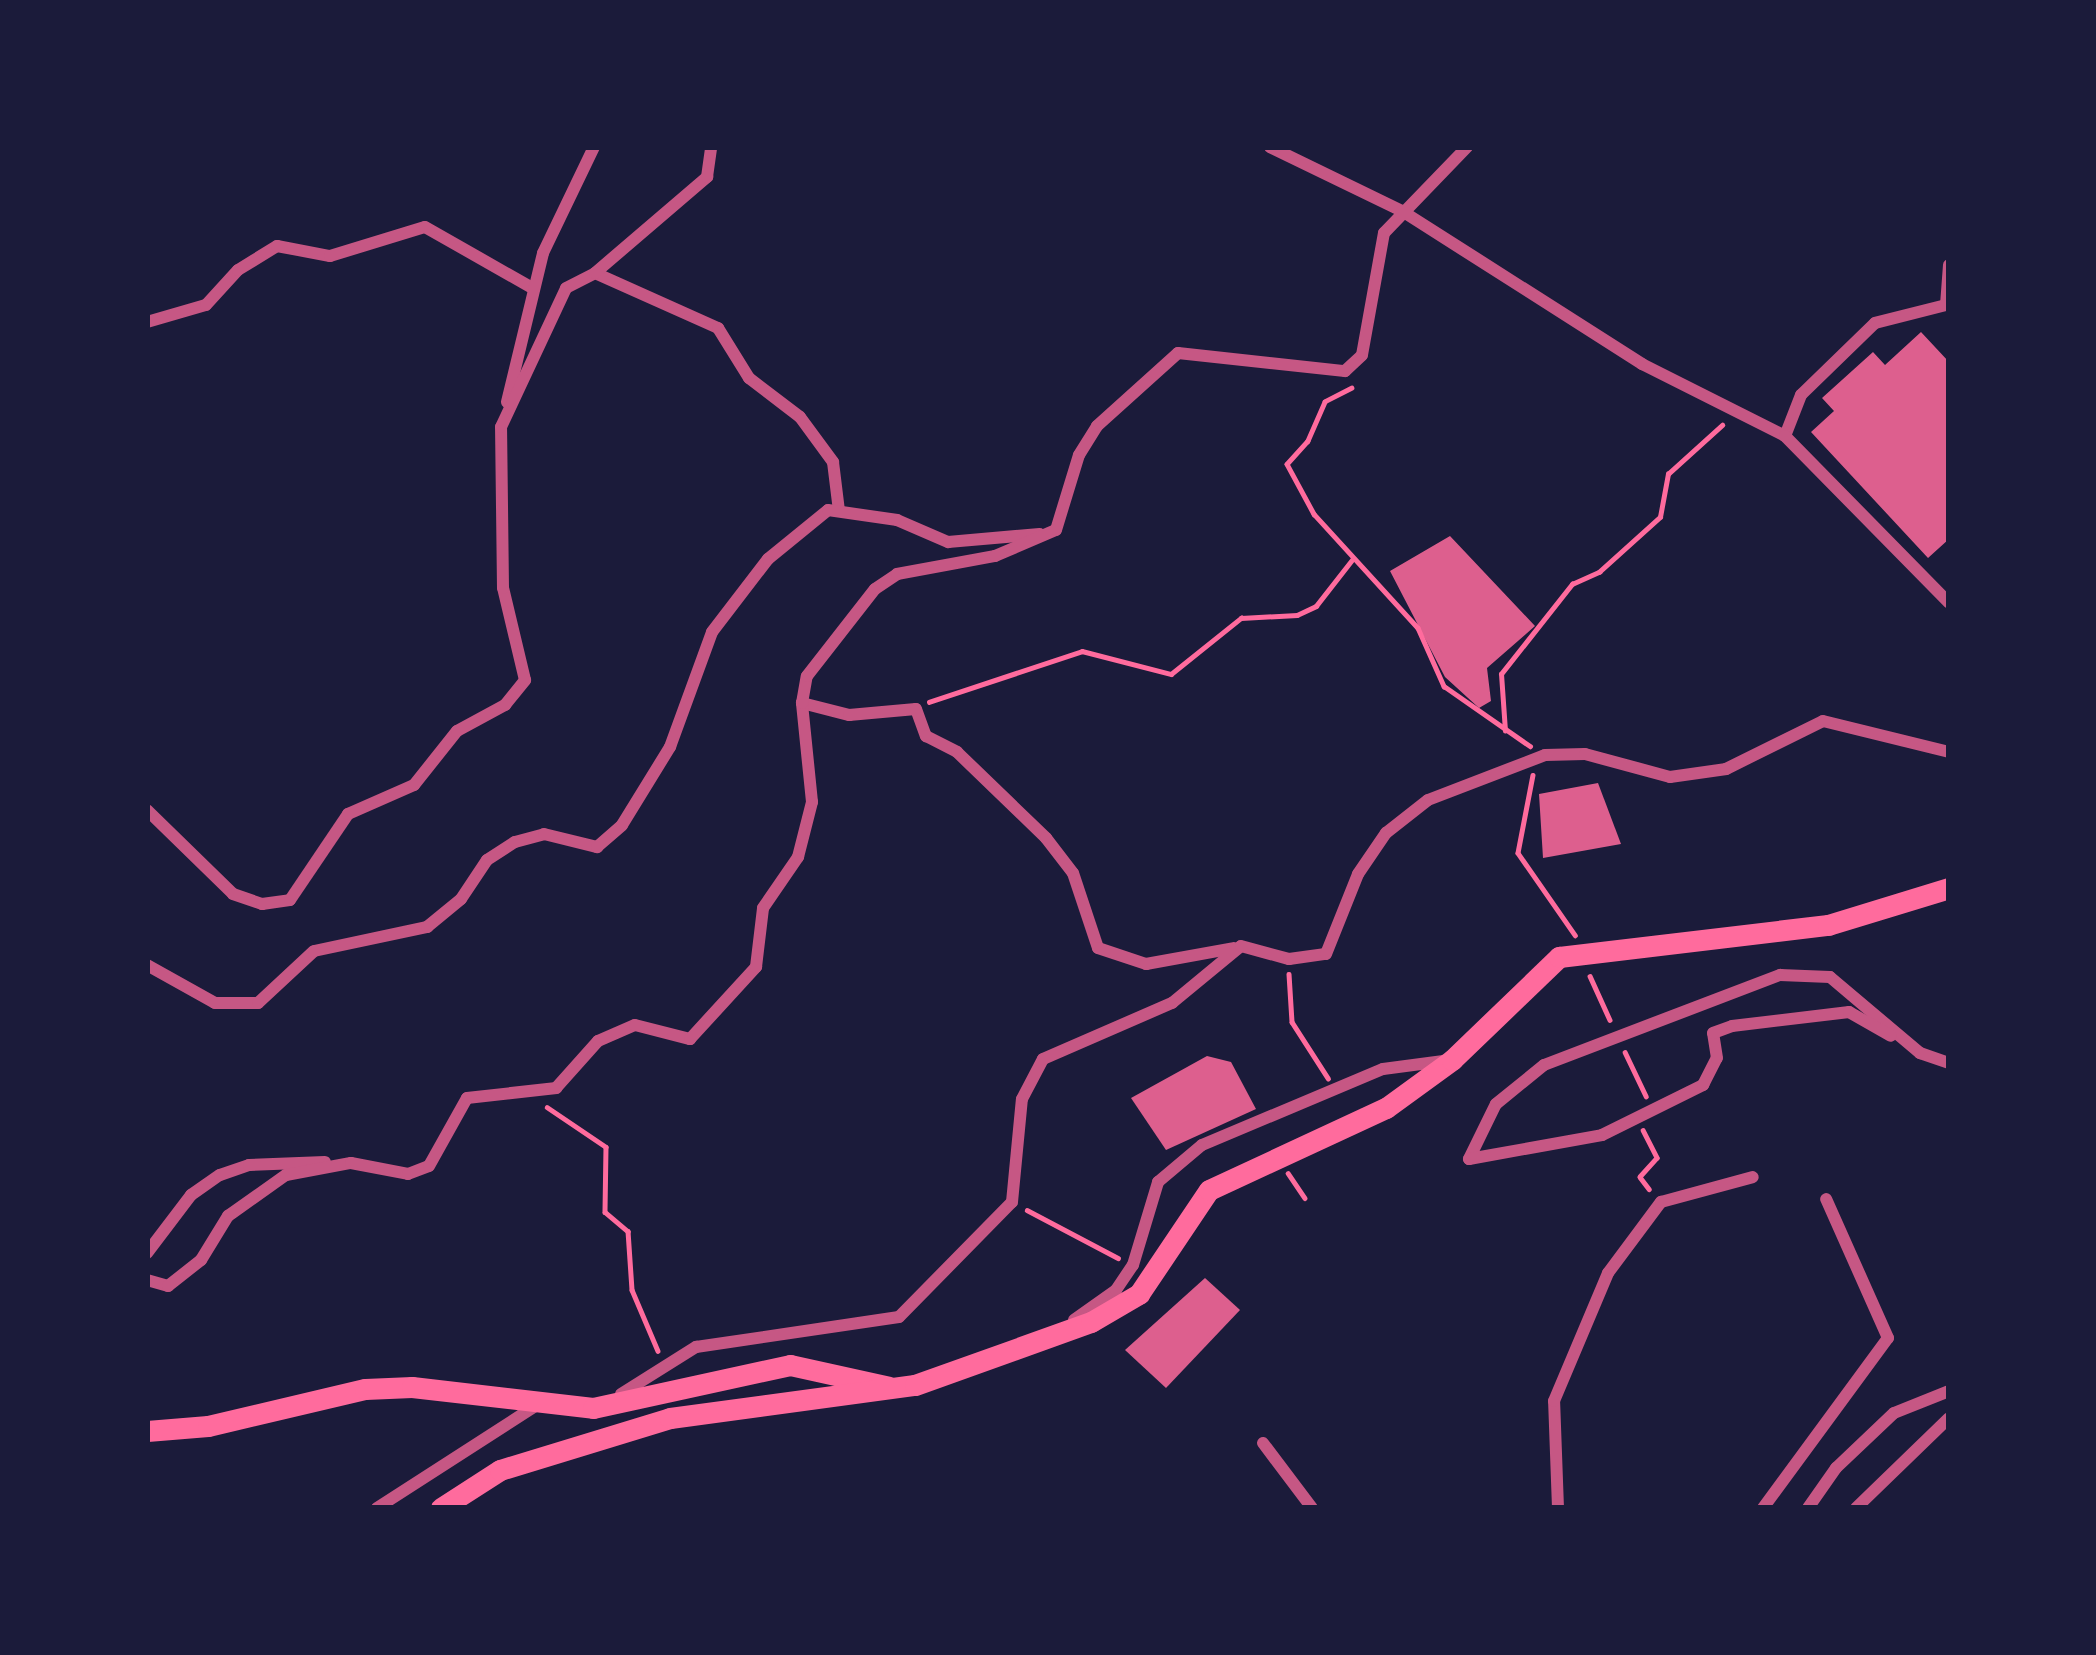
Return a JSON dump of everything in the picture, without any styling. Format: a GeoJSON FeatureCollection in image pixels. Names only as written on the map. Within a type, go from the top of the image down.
{"type":"FeatureCollection","features":[{"type":"Feature","properties":{"kind":"highway"},"geometry":{"type":"LineString","coordinates":[[440,1508],[500,1470],[670,1418],[747,1402],[846,1400],[968,1371],[1139,1294],[1209,1190],[1386,1108],[1452,1060],[1529,980],[1559,957],[1589,948],[1828,925],[1949,888]]}},
{"type":"Feature","properties":{"kind":"highway"},"geometry":{"type":"LineString","coordinates":[[147,1431],[208,1426],[364,1389],[412,1387],[535,1406],[593,1408],[790,1365],[895,1388]]}},
{"type":"Feature","properties":{"kind":"street"},"geometry":{"type":"LineString","coordinates":[[147,810],[233,894],[262,904],[290,899],[348,814],[414,784],[457,730],[505,704],[525,680],[502,588],[502,427],[534,289],[594,147]]}},
{"type":"Feature","properties":{"kind":"street"},"geometry":{"type":"LineString","coordinates":[[502,427],[566,288],[596,273],[706,177],[711,147]]}},
{"type":"Feature","properties":{"kind":"street"},"geometry":{"type":"LineString","coordinates":[[1270,147],[1402,212],[1602,340],[1785,436],[1949,603]]}},
{"type":"Feature","properties":{"kind":"street"},"geometry":{"type":"LineString","coordinates":[[1056,530],[1079,455],[1097,425],[1178,353],[1327,373],[1345,371],[1362,355],[1373,256],[1402,212],[1467,147]]}},
{"type":"Feature","properties":{"kind":"street"},"geometry":{"type":"LineString","coordinates":[[147,322],[206,305],[238,270],[277,246],[330,256],[424,227],[534,289]]}},
{"type":"Feature","properties":{"kind":"street"},"geometry":{"type":"LineString","coordinates":[[1785,436],[1802,395],[1875,323],[1948,307],[1949,265]]}},
{"type":"Feature","properties":{"kind":"street"},"geometry":{"type":"LineString","coordinates":[[596,273],[718,328],[749,378],[800,417],[832,462],[839,511]]}},
{"type":"Feature","properties":{"kind":"street"},"geometry":{"type":"LineString","coordinates":[[147,965],[215,1003],[258,1003],[314,951],[427,927],[461,899],[487,860],[515,842],[544,834],[597,847],[622,825],[670,747],[712,632],[768,559],[828,510],[897,520],[948,542],[997,544],[1056,530]]}},
{"type":"Feature","properties":{"kind":"street"},"geometry":{"type":"LineString","coordinates":[[147,1253],[191,1196],[220,1175],[278,1162],[350,1162],[408,1174],[429,1166],[467,1098],[538,1094],[556,1088],[598,1041],[635,1025],[690,1039],[756,968],[763,908],[798,857],[812,802],[802,703],[806,676],[875,589],[897,574],[994,556],[1056,530]]}},
{"type":"Feature","properties":{"kind":"street"},"geometry":{"type":"LineString","coordinates":[[802,703],[849,716],[916,709],[926,736],[958,752],[1046,838],[1073,873],[1098,948],[1146,964],[1241,946],[1289,959],[1326,954],[1358,874],[1386,832],[1428,800],[1546,755],[1585,754],[1670,777],[1726,769],[1823,721],[1949,752]]}},
{"type":"Feature","properties":{"kind":"street"},"geometry":{"type":"LineString","coordinates":[[593,1408],[696,1347],[742,1336],[899,1317],[1012,1202],[1022,1099],[1042,1059],[1172,1004],[1241,946]]}},
{"type":"Feature","properties":{"kind":"street"},"geometry":{"type":"LineString","coordinates":[[1920,1053],[1830,977],[1780,974],[1544,1065],[1496,1104],[1468,1160],[1602,1135],[1702,1085],[1717,1058],[1713,1033],[1732,1026],[1849,1012],[1920,1053],[1949,1063]]}},
{"type":"Feature","properties":{"kind":"street"},"geometry":{"type":"LineString","coordinates":[[1054,1335],[1116,1290],[1133,1265],[1158,1182],[1202,1145],[1383,1069],[1452,1060]]}},
{"type":"Feature","properties":{"kind":"street"},"geometry":{"type":"LineString","coordinates":[[147,1280],[168,1286],[201,1260],[228,1216],[286,1175],[350,1162]]}},
{"type":"Feature","properties":{"kind":"street"},"geometry":{"type":"LineString","coordinates":[[1558,1508],[1554,1401],[1608,1274],[1661,1202],[1753,1177]]}},
{"type":"Feature","properties":{"kind":"street"},"geometry":{"type":"LineString","coordinates":[[1763,1508],[1888,1338],[1826,1199]]}},
{"type":"Feature","properties":{"kind":"street"},"geometry":{"type":"LineString","coordinates":[[1808,1508],[1836,1468],[1894,1413],[1949,1391]]}},
{"type":"Feature","properties":{"kind":"street"},"geometry":{"type":"LineString","coordinates":[[377,1508],[535,1406]]}},
{"type":"Feature","properties":{"kind":"street"},"geometry":{"type":"LineString","coordinates":[[1856,1508],[1949,1418]]}},
{"type":"Feature","properties":{"kind":"street"},"geometry":{"type":"LineString","coordinates":[[1263,1442],[1312,1508]]}},
{"type":"Feature","properties":{"kind":"path"},"geometry":{"type":"LineString","coordinates":[[1362,355],[1356,386],[1325,402],[1308,442],[1286,464],[1352,560],[1418,628],[1444,686],[1546,755],[1533,773],[1518,853],[1557,919],[1589,948],[1588,973],[1651,1107]]}},
{"type":"Feature","properties":{"kind":"path"},"geometry":{"type":"LineString","coordinates":[[1505,731],[1501,674],[1572,584],[1599,572],[1660,517],[1668,474],[1741,415]]}},
{"type":"Feature","properties":{"kind":"path"},"geometry":{"type":"LineString","coordinates":[[916,709],[1082,651],[1171,674],[1241,618],[1298,615],[1316,606],[1352,560]]}},
{"type":"Feature","properties":{"kind":"path"},"geometry":{"type":"LineString","coordinates":[[1289,959],[1292,1022],[1334,1088]]}},
{"type":"Feature","properties":{"kind":"path"},"geometry":{"type":"LineString","coordinates":[[538,1094],[554,1117],[606,1147],[605,1212],[628,1231],[643,1330],[668,1366]]}},
{"type":"Feature","properties":{"kind":"path"},"geometry":{"type":"LineString","coordinates":[[1636,1116],[1658,1158],[1640,1178],[1661,1202]]}},
{"type":"Feature","properties":{"kind":"path"},"geometry":{"type":"LineString","coordinates":[[1279,1160],[1305,1198]]}},
{"type":"Feature","properties":{"kind":"path"},"geometry":{"type":"LineString","coordinates":[[1012,1202],[1133,1265]]}},
{"type":"Feature","properties":{"kind":"building"},"geometry":{"type":"Polygon","coordinates":[[[1921,332],[1949,362],[1949,539],[1928,558],[1811,432],[1834,411],[1822,398],[1873,352],[1885,365],[1921,332]]]}},
{"type":"Feature","properties":{"kind":"building"},"geometry":{"type":"Polygon","coordinates":[[[1450,536],[1535,626],[1487,668],[1491,701],[1479,708],[1445,677],[1390,571],[1450,536]]]}},
{"type":"Feature","properties":{"kind":"building"},"geometry":{"type":"Polygon","coordinates":[[[1598,783],[1621,844],[1543,858],[1539,794],[1598,783]]]}},
{"type":"Feature","properties":{"kind":"building"},"geometry":{"type":"Polygon","coordinates":[[[1207,1056],[1231,1062],[1256,1109],[1166,1150],[1131,1098],[1207,1056]]]}},
{"type":"Feature","properties":{"kind":"building"},"geometry":{"type":"Polygon","coordinates":[[[1205,1278],[1240,1310],[1166,1388],[1125,1350],[1205,1278]]]}}]}
